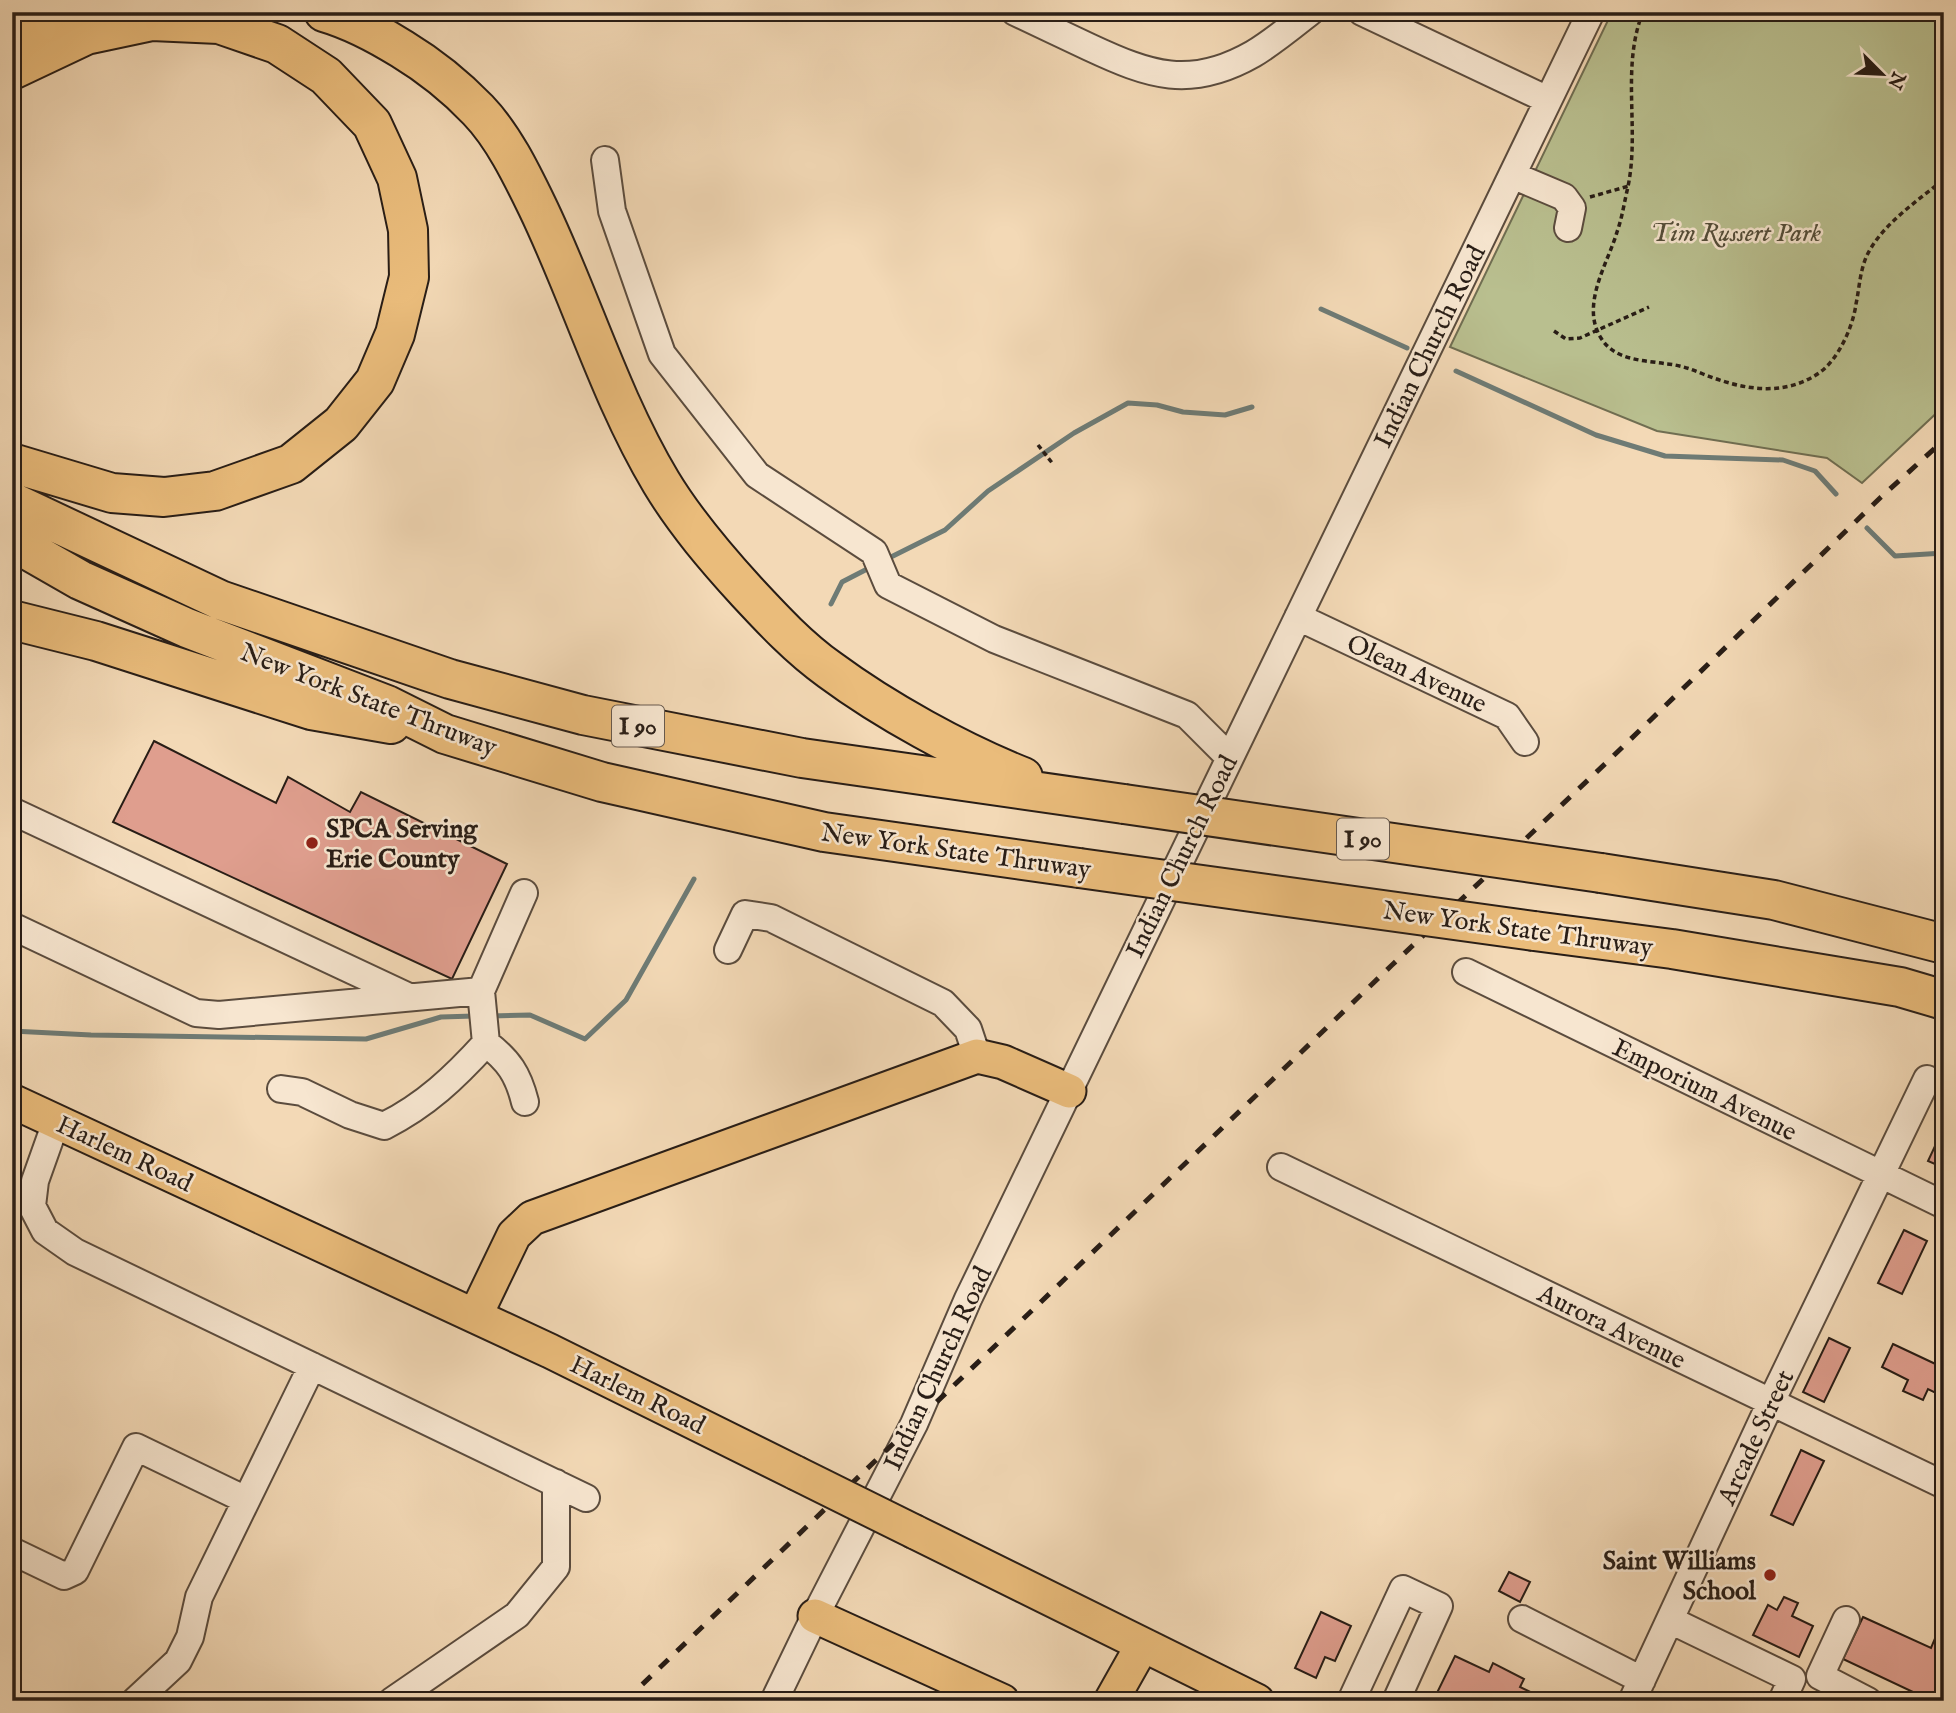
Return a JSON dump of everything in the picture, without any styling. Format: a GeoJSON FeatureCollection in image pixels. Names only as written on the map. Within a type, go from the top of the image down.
{"type":"FeatureCollection","features":[{"type":"Feature","properties":{"kind":"highway"},"geometry":{"type":"LineString","coordinates":[[12,37],[72,12]]}},
{"type":"Feature","properties":{"kind":"highway"},"geometry":{"type":"LineString","coordinates":[[324,12],[382,37],[435,70],[480,111],[517,165],[556,246],[628,421],[661,482],[696,534],[783,631],[830,670],[903,716],[995,765],[1069,796]]}},
{"type":"Feature","properties":{"kind":"highway"},"geometry":{"type":"LineString","coordinates":[[12,70],[86,35],[152,21],[219,24],[277,44],[326,76],[372,124],[397,178],[408,230],[409,277],[395,334],[375,381],[341,424],[291,464],[215,491],[164,498],[112,493],[12,464]]}},
{"type":"Feature","properties":{"kind":"highway","name":"New York State Thruway"},"geometry":{"type":"LineString","coordinates":[[12,502],[220,600],[450,679],[583,715],[696,738],[937,778],[1773,900],[1944,944]]}},
{"type":"Feature","properties":{"kind":"highway","name":"New York State Thruway"},"geometry":{"type":"LineString","coordinates":[[12,541],[80,580],[187,628],[387,705],[445,734],[603,782],[824,832],[1672,949],[1900,987],[1944,1000]]}},
{"type":"Feature","properties":{"kind":"highway"},"geometry":{"type":"LineString","coordinates":[[12,620],[96,641],[311,710],[445,734]]}},
{"type":"Feature","properties":{"kind":"main road"},"geometry":{"type":"LineString","coordinates":[[475,1315],[514,1234],[532,1218],[977,1056],[1003,1062],[1069,1091]]}},
{"type":"Feature","properties":{"kind":"main road","name":"Harlem Road"},"geometry":{"type":"LineString","coordinates":[[12,1101],[475,1315],[1257,1701]]}},
{"type":"Feature","properties":{"kind":"main road"},"geometry":{"type":"LineString","coordinates":[[815,1616],[1002,1701]]}},
{"type":"Feature","properties":{"kind":"main road"},"geometry":{"type":"LineString","coordinates":[[1111,1701],[1142,1646]]}},
{"type":"Feature","properties":{"kind":"street"},"geometry":{"type":"LineString","coordinates":[[1015,12],[1119,61],[1148,72],[1169,76],[1194,75],[1251,55],[1310,12]]}},
{"type":"Feature","properties":{"kind":"street"},"geometry":{"type":"LineString","coordinates":[[1362,12],[1548,100]]}},
{"type":"Feature","properties":{"kind":"street","name":"Indian Church Road"},"geometry":{"type":"LineString","coordinates":[[774,1701],[914,1424],[968,1299],[1591,12]]}},
{"type":"Feature","properties":{"kind":"street"},"geometry":{"type":"LineString","coordinates":[[605,160],[612,211],[662,354],[757,475],[874,552],[888,585],[994,639],[1187,715],[1229,757]]}},
{"type":"Feature","properties":{"kind":"street"},"geometry":{"type":"LineString","coordinates":[[1512,176],[1564,197],[1570,218]]}},
{"type":"Feature","properties":{"kind":"street","name":"Olean Avenue"},"geometry":{"type":"LineString","coordinates":[[1298,617],[1507,716],[1525,742]]}},
{"type":"Feature","properties":{"kind":"street"},"geometry":{"type":"LineString","coordinates":[[12,811],[410,998]]}},
{"type":"Feature","properties":{"kind":"street"},"geometry":{"type":"LineString","coordinates":[[524,893],[481,991],[486,1043],[504,1057],[519,1080],[525,1102]]}},
{"type":"Feature","properties":{"kind":"street"},"geometry":{"type":"LineString","coordinates":[[728,950],[745,914],[771,918],[943,1003],[968,1029],[977,1056]]}},
{"type":"Feature","properties":{"kind":"street"},"geometry":{"type":"LineString","coordinates":[[12,926],[196,1013],[219,1016],[481,991]]}},
{"type":"Feature","properties":{"kind":"street","name":"Emporium Avenue"},"geometry":{"type":"LineString","coordinates":[[1466,972],[1944,1205]]}},
{"type":"Feature","properties":{"kind":"street"},"geometry":{"type":"LineString","coordinates":[[281,1089],[302,1092],[350,1115],[384,1126],[413,1112],[459,1073],[486,1043]]}},
{"type":"Feature","properties":{"kind":"street","name":"Arcade Street"},"geometry":{"type":"LineString","coordinates":[[1637,1691],[1879,1174],[1892,1155],[1927,1079]]}},
{"type":"Feature","properties":{"kind":"street"},"geometry":{"type":"LineString","coordinates":[[57,1122],[35,1181],[32,1206],[45,1231],[75,1252],[586,1498]]}},
{"type":"Feature","properties":{"kind":"street","name":"Aurora Avenue"},"geometry":{"type":"LineString","coordinates":[[1281,1167],[1944,1485]]}},
{"type":"Feature","properties":{"kind":"street"},"geometry":{"type":"LineString","coordinates":[[135,1701],[178,1661],[190,1637],[199,1597],[312,1366]]}},
{"type":"Feature","properties":{"kind":"street"},"geometry":{"type":"LineString","coordinates":[[12,1551],[64,1576],[75,1571],[136,1447],[246,1500]]}},
{"type":"Feature","properties":{"kind":"street"},"geometry":{"type":"LineString","coordinates":[[392,1701],[517,1615],[556,1567],[556,1483]]}},
{"type":"Feature","properties":{"kind":"street"},"geometry":{"type":"LineString","coordinates":[[1351,1701],[1403,1589],[1439,1606],[1396,1701]]}},
{"type":"Feature","properties":{"kind":"street"},"geometry":{"type":"LineString","coordinates":[[1522,1619],[1637,1691]]}},
{"type":"Feature","properties":{"kind":"street"},"geometry":{"type":"LineString","coordinates":[[1670,1620],[1787,1690],[1820,1675],[1846,1620]]}},
{"type":"Feature","properties":{"kind":"street"},"geometry":{"type":"LineString","coordinates":[[1820,1675],[1857,1698]]}},
{"type":"Feature","properties":{"kind":"path"},"geometry":{"type":"LineString","coordinates":[[1643,12],[1636,30],[1631,65],[1633,156],[1629,186],[1618,231],[1598,284],[1594,305],[1597,330],[1602,341],[1615,352],[1636,361],[1686,367],[1726,383],[1755,390],[1791,387],[1820,372],[1840,349],[1856,309],[1862,269],[1871,248],[1901,214],[1944,179]]}},
{"type":"Feature","properties":{"kind":"path"},"geometry":{"type":"LineString","coordinates":[[1570,218],[1585,198],[1629,186]]}},
{"type":"Feature","properties":{"kind":"path"},"geometry":{"type":"LineString","coordinates":[[1554,331],[1566,339],[1580,338],[1649,307]]}},
{"type":"Feature","properties":{"kind":"path"},"geometry":{"type":"LineString","coordinates":[[1038,445],[1053,464]]}},
{"type":"Feature","properties":{"kind":"green space","name":"Tim Russert Park"},"geometry":{"type":"Polygon","coordinates":[[[1612,12],[1944,12],[1944,406],[1862,483],[1827,458],[1657,431],[1450,347],[1612,12]]]}},
{"type":"Feature","properties":{"kind":"building","name":"SPCA Serving Erie County"},"geometry":{"type":"Polygon","coordinates":[[[154,741],[276,803],[288,777],[350,812],[361,792],[507,864],[452,979],[113,822],[154,741]]]}},
{"type":"Feature","properties":{"kind":"building"},"geometry":{"type":"Polygon","coordinates":[[[1944,1127],[1944,1168],[1928,1161],[1944,1127]]]}},
{"type":"Feature","properties":{"kind":"building"},"geometry":{"type":"Polygon","coordinates":[[[1904,1230],[1927,1241],[1902,1294],[1878,1283],[1904,1230]]]}},
{"type":"Feature","properties":{"kind":"building"},"geometry":{"type":"Polygon","coordinates":[[[1829,1338],[1850,1348],[1824,1402],[1803,1392],[1829,1338]]]}},
{"type":"Feature","properties":{"kind":"building"},"geometry":{"type":"Polygon","coordinates":[[[1893,1344],[1944,1368],[1944,1397],[1928,1389],[1923,1400],[1903,1391],[1908,1380],[1882,1367],[1893,1344]]]}},
{"type":"Feature","properties":{"kind":"building"},"geometry":{"type":"Polygon","coordinates":[[[1801,1450],[1824,1461],[1793,1525],[1771,1515],[1801,1450]]]}},
{"type":"Feature","properties":{"kind":"building"},"geometry":{"type":"Polygon","coordinates":[[[1509,1572],[1530,1582],[1520,1602],[1499,1591],[1509,1572]]]}},
{"type":"Feature","properties":{"kind":"building"},"geometry":{"type":"Polygon","coordinates":[[[1784,1597],[1798,1603],[1792,1616],[1813,1626],[1799,1657],[1753,1635],[1768,1605],[1777,1610],[1784,1597]]]}},
{"type":"Feature","properties":{"kind":"building"},"geometry":{"type":"Polygon","coordinates":[[[1321,1612],[1351,1626],[1335,1661],[1325,1657],[1316,1678],[1295,1668],[1321,1612]]]}},
{"type":"Feature","properties":{"kind":"building"},"geometry":{"type":"Polygon","coordinates":[[[1863,1617],[1931,1648],[1936,1636],[1944,1640],[1944,1687],[1937,1701],[1843,1659],[1863,1617]]]}},
{"type":"Feature","properties":{"kind":"building"},"geometry":{"type":"Polygon","coordinates":[[[1455,1656],[1489,1672],[1493,1663],[1524,1679],[1520,1687],[1549,1701],[1433,1701],[1455,1656]]]}},
{"type":"Feature","properties":{"kind":"waterway"},"geometry":{"type":"LineString","coordinates":[[1321,309],[1407,348]]}},
{"type":"Feature","properties":{"kind":"waterway"},"geometry":{"type":"LineString","coordinates":[[1456,371],[1596,435],[1665,456],[1783,460],[1815,471],[1836,494]]}},
{"type":"Feature","properties":{"kind":"waterway"},"geometry":{"type":"LineString","coordinates":[[885,560],[945,530],[988,491],[1074,433],[1128,403],[1157,405],[1183,412],[1225,415],[1252,407]]}},
{"type":"Feature","properties":{"kind":"waterway"},"geometry":{"type":"LineString","coordinates":[[1867,528],[1895,556],[1944,553]]}},
{"type":"Feature","properties":{"kind":"waterway"},"geometry":{"type":"LineString","coordinates":[[831,604],[842,582],[873,566]]}},
{"type":"Feature","properties":{"kind":"waterway"},"geometry":{"type":"LineString","coordinates":[[491,1016],[530,1015],[585,1039],[626,1000],[694,879]]}},
{"type":"Feature","properties":{"kind":"waterway"},"geometry":{"type":"LineString","coordinates":[[12,1031],[91,1035],[366,1039],[441,1017],[474,1016]]}},
{"type":"Feature","properties":{"kind":"railway"},"geometry":{"type":"LineString","coordinates":[[625,1701],[1880,498],[1944,440]]}},
{"type":"Feature","properties":{"kind":"place","name":"SPCA Serving Erie County"},"geometry":{"type":"Point","coordinates":[312,843]}},
{"type":"Feature","properties":{"kind":"place","name":"Saint Williams School"},"geometry":{"type":"Point","coordinates":[1770,1575]}}]}
